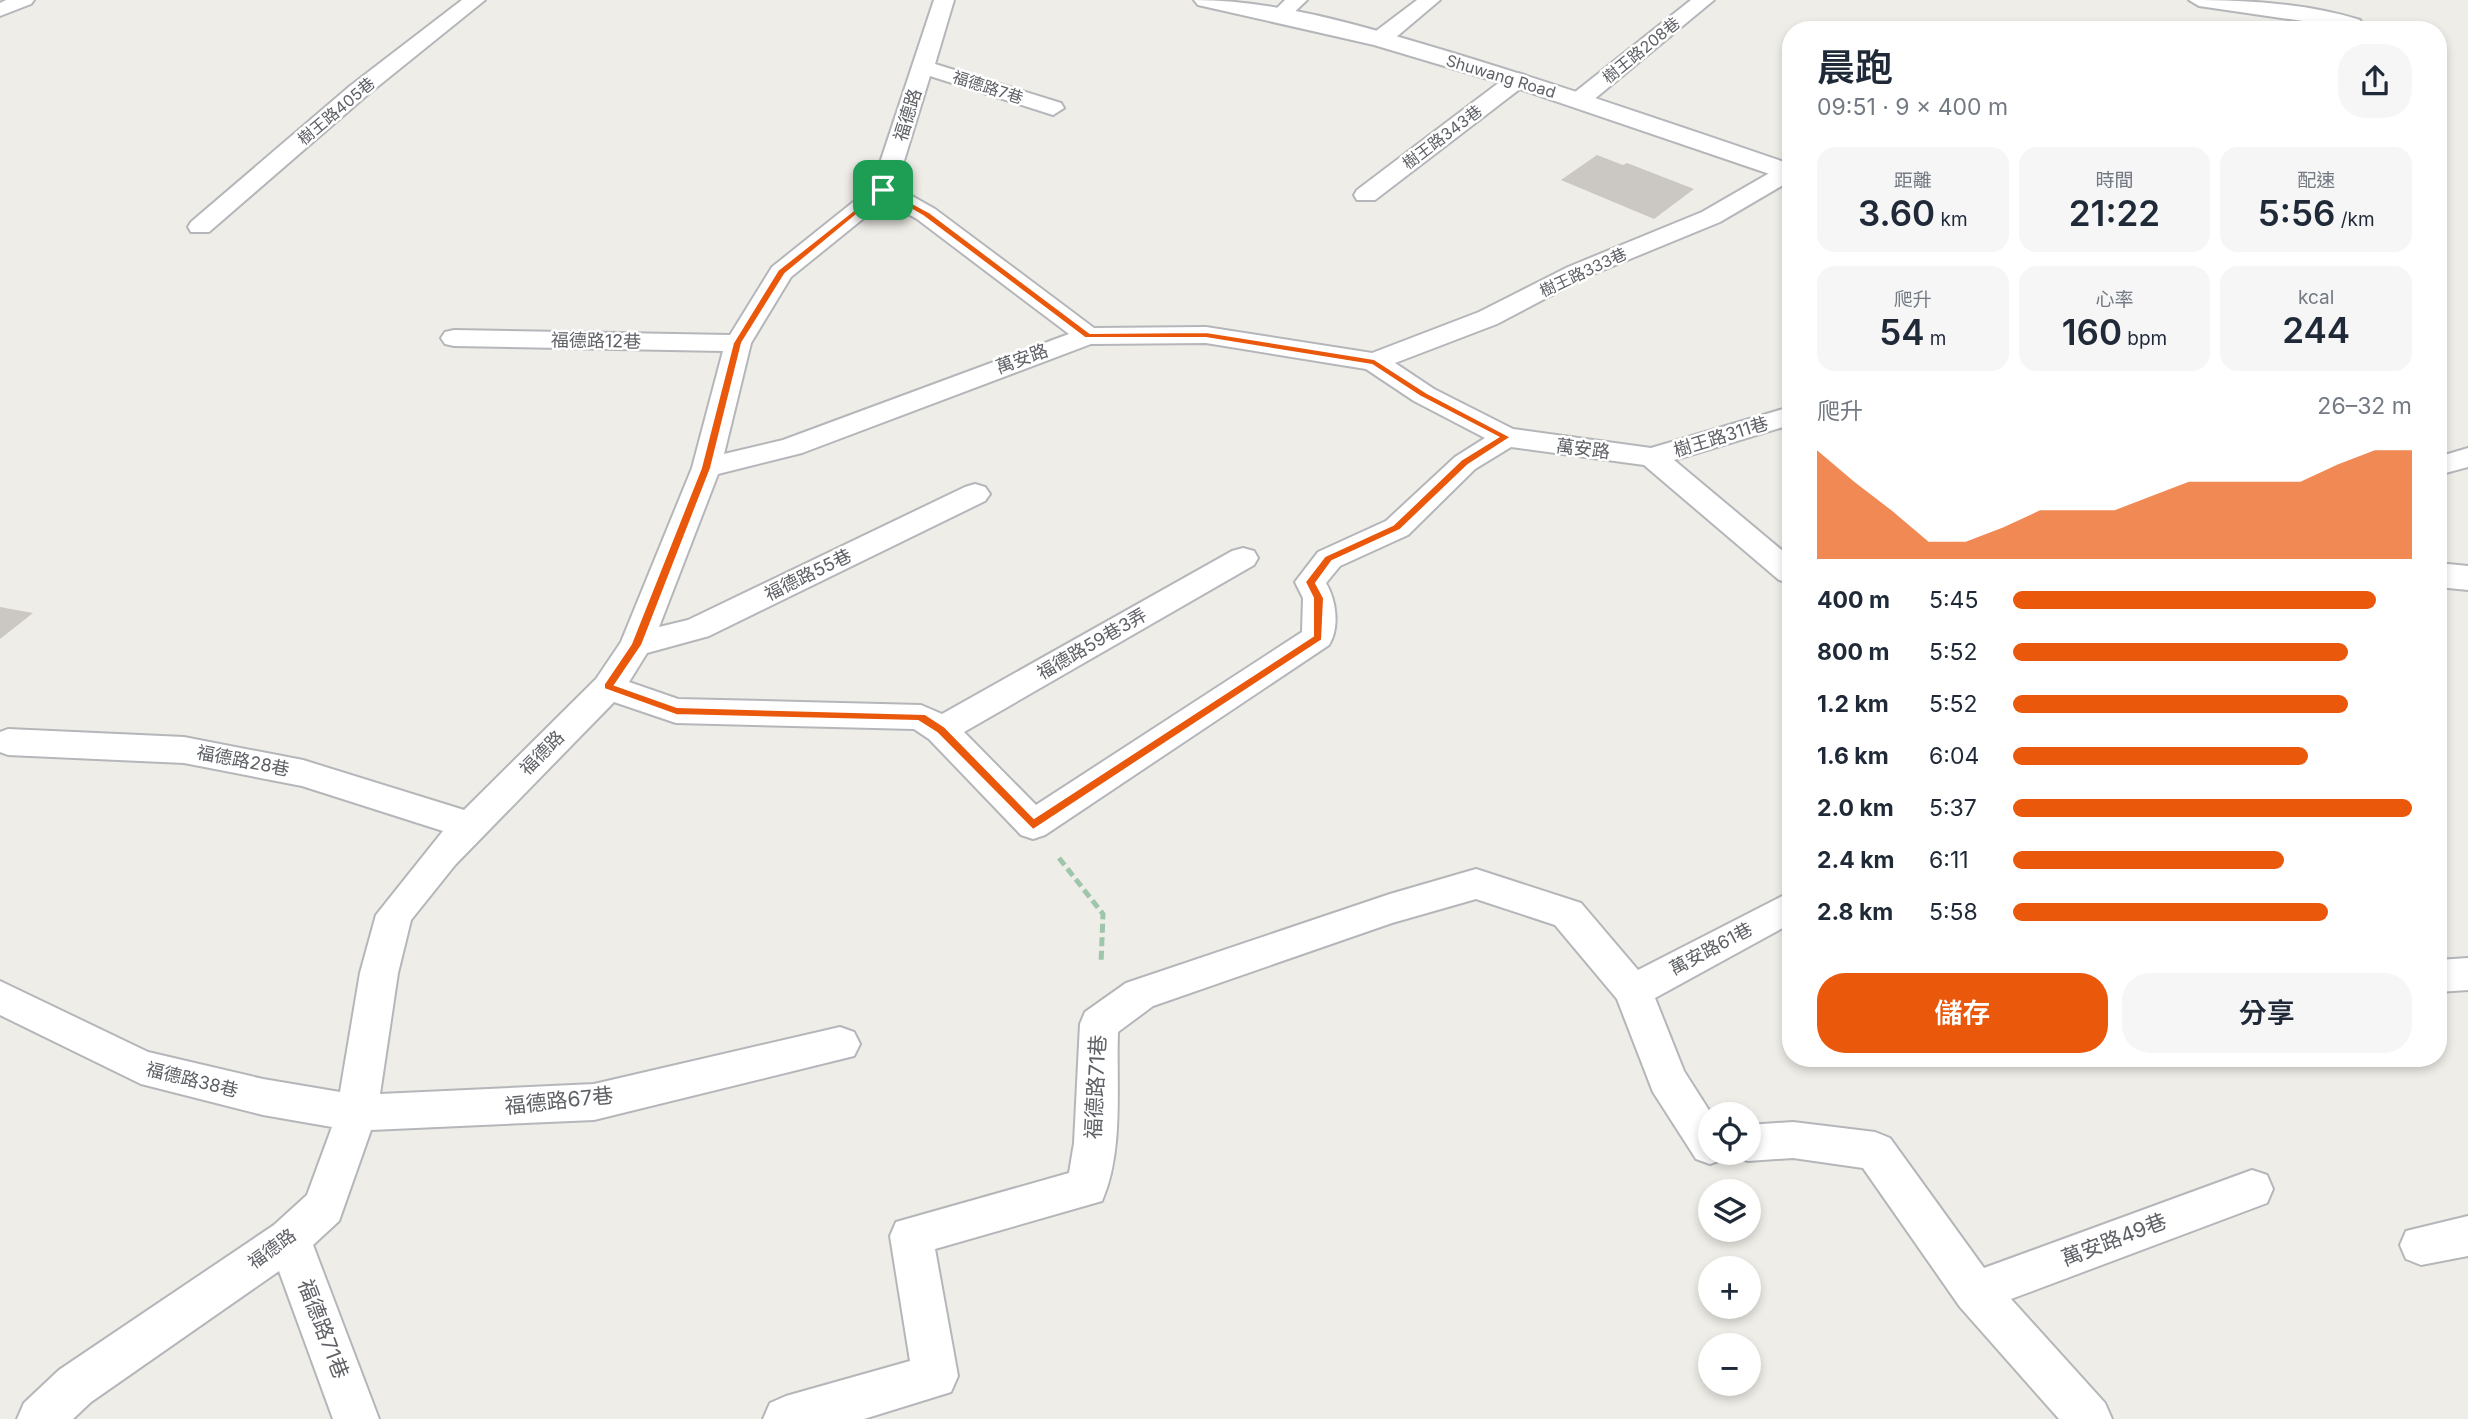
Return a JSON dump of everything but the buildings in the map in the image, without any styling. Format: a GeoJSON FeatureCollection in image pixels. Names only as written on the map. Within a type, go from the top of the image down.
{"type":"FeatureCollection","features":[{"type":"Feature","properties":{"kind":"street","name":"Shuwang Road"},"geometry":{"type":"LineString","coordinates":[[1206,0],[1288,8],[1517,80],[1782,171]]}},
{"type":"Feature","properties":{"kind":"lane"},"geometry":{"type":"LineString","coordinates":[[0,10],[24,0]]}},
{"type":"Feature","properties":{"kind":"lane","name":"樹王路405巷"},"geometry":{"type":"LineString","coordinates":[[200,227],[358,91],[475,0]]}},
{"type":"Feature","properties":{"kind":"lane","name":"福德路"},"geometry":{"type":"LineString","coordinates":[[40,1419],[75,1386],[289,1239],[324,1207],[357,1114],[379,973],[394,915],[442,855],[608,687],[636,645],[706,468],[738,343],[781,272],[883,190],[944,0]]}},
{"type":"Feature","properties":{"kind":"lane"},"geometry":{"type":"LineString","coordinates":[[1380,39],[1430,0]]}},
{"type":"Feature","properties":{"kind":"lane","name":"樹王路208巷"},"geometry":{"type":"LineString","coordinates":[[1577,101],[1704,0]]}},
{"type":"Feature","properties":{"kind":"lane"},"geometry":{"type":"LineString","coordinates":[[2199,0],[2343,21]]}},
{"type":"Feature","properties":{"kind":"lane","name":"福德路7巷"},"geometry":{"type":"LineString","coordinates":[[923,66],[1053,108]]}},
{"type":"Feature","properties":{"kind":"lane","name":"樹王路343巷"},"geometry":{"type":"LineString","coordinates":[[1366,195],[1517,80]]}},
{"type":"Feature","properties":{"kind":"lane","name":"樹王路333巷"},"geometry":{"type":"LineString","coordinates":[[1374,362],[1488,318],[1577,272],[1711,217],[1782,177]]}},
{"type":"Feature","properties":{"kind":"lane"},"geometry":{"type":"LineString","coordinates":[[883,190],[926,214],[1088,336]]}},
{"type":"Feature","properties":{"kind":"lane","name":"萬安路"},"geometry":{"type":"LineString","coordinates":[[706,468],[792,447],[1088,336],[1206,335],[1374,362],[1424,395],[1506,437],[1652,457]]}},
{"type":"Feature","properties":{"kind":"lane","name":"福德路12巷"},"geometry":{"type":"LineString","coordinates":[[454,338],[738,343]]}},
{"type":"Feature","properties":{"kind":"lane","name":"樹王路311巷"},"geometry":{"type":"LineString","coordinates":[[1652,457],[1782,418]]}},
{"type":"Feature","properties":{"kind":"lane"},"geometry":{"type":"LineString","coordinates":[[608,687],[676,711],[921,717],[941,730],[1033,825],[1318,638],[1319,598],[1310,582],[1329,559],[1397,528],[1465,463],[1506,437]]}},
{"type":"Feature","properties":{"kind":"lane"},"geometry":{"type":"LineString","coordinates":[[1652,457],[1782,566]]}},
{"type":"Feature","properties":{"kind":"lane"},"geometry":{"type":"LineString","coordinates":[[2447,463],[2468,457]]}},
{"type":"Feature","properties":{"kind":"lane","name":"福德路55巷"},"geometry":{"type":"LineString","coordinates":[[636,645],[698,628],[975,494]]}},
{"type":"Feature","properties":{"kind":"lane","name":"福德路59巷3弄"},"geometry":{"type":"LineString","coordinates":[[941,730],[1243,558]]}},
{"type":"Feature","properties":{"kind":"lane","name":"福德路28巷"},"geometry":{"type":"LineString","coordinates":[[8,742],[197,752],[303,773],[471,826]]}},
{"type":"Feature","properties":{"kind":"lane","name":"福德路71巷"},"geometry":{"type":"LineString","coordinates":[[786,1419],[935,1376],[911,1236],[1087,1187],[1094,1143],[1099,1024],[1140,994],[1390,909],[1476,884],[1568,914],[1633,992],[1667,1080],[1698,1128]]}},
{"type":"Feature","properties":{"kind":"lane","name":"萬安路61巷"},"geometry":{"type":"LineString","coordinates":[[1633,992],[1782,911]]}},
{"type":"Feature","properties":{"kind":"lane"},"geometry":{"type":"LineString","coordinates":[[2447,975],[2468,974]]}},
{"type":"Feature","properties":{"kind":"lane","name":"福德路38巷"},"geometry":{"type":"LineString","coordinates":[[0,997],[141,1067],[263,1097],[357,1114]]}},
{"type":"Feature","properties":{"kind":"lane","name":"福德路67巷"},"geometry":{"type":"LineString","coordinates":[[357,1114],[594,1102],[840,1044]]}},
{"type":"Feature","properties":{"kind":"lane"},"geometry":{"type":"LineString","coordinates":[[1761,1142],[1793,1140],[1875,1151],[1975,1292],[2089,1419]]}},
{"type":"Feature","properties":{"kind":"lane","name":"萬安路49巷"},"geometry":{"type":"LineString","coordinates":[[1975,1292],[2252,1189]]}},
{"type":"Feature","properties":{"kind":"lane"},"geometry":{"type":"LineString","coordinates":[[2421,1245],[2468,1236]]}},
{"type":"Feature","properties":{"kind":"lane","name":"福德路71巷"},"geometry":{"type":"LineString","coordinates":[[289,1239],[356,1419]]}},
{"type":"Feature","properties":{"kind":"path"},"geometry":{"type":"LineString","coordinates":[[1033,825],[1103,914],[1099,1024]]}},
{"type":"Feature","properties":{"kind":"route"},"geometry":{"type":"LineString","coordinates":[[883,190],[926,214],[1088,336],[1206,335],[1374,362],[1424,395],[1506,437],[1465,463],[1397,528],[1329,559],[1310,582],[1319,598],[1318,638],[1033,825],[941,730],[921,717],[861,713],[676,711],[608,687],[636,645],[672,558],[706,468],[738,343],[781,272],[883,190]]}}]}
